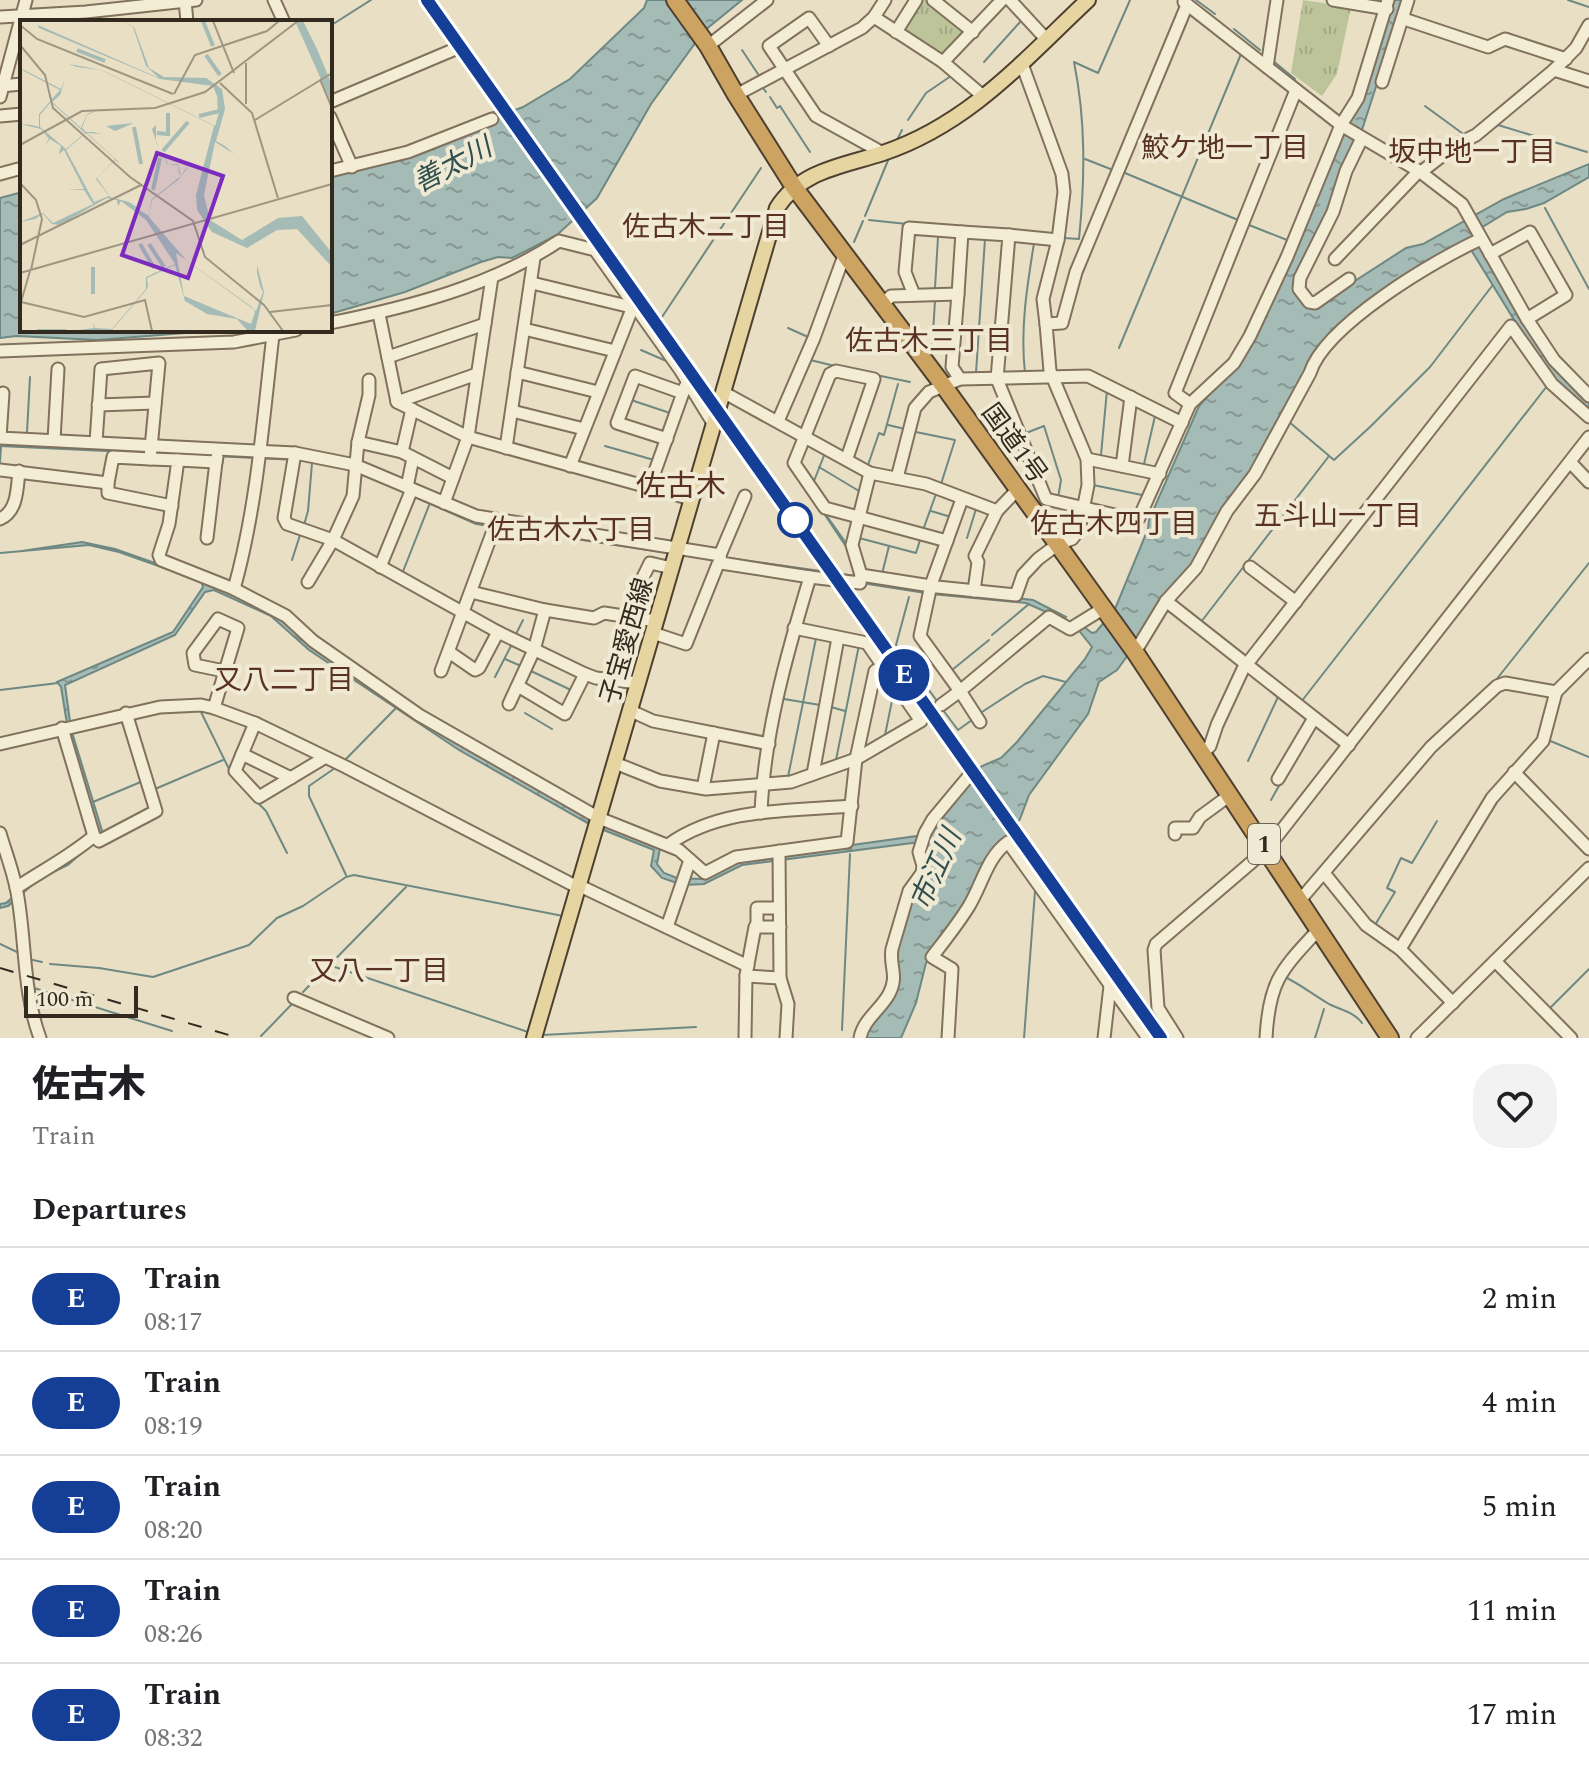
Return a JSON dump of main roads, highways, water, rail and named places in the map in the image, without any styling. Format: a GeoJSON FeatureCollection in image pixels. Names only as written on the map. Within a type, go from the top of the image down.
{"type":"FeatureCollection","features":[{"type":"Feature","properties":{"kind":"highway","name":"国道1号"},"geometry":{"type":"LineString","coordinates":[[675,0],[708,46],[794,187],[943,385],[1135,652],[1390,1038]]}},
{"type":"Feature","properties":{"kind":"main road"},"geometry":{"type":"LineString","coordinates":[[794,187],[811,176],[933,133],[984,97],[1088,0]]}},
{"type":"Feature","properties":{"kind":"main road","name":"子宝愛西線"},"geometry":{"type":"LineString","coordinates":[[534,1038],[777,208],[794,187]]}},
{"type":"Feature","properties":{"kind":"water","name":"善太川"},"geometry":{"type":"Polygon","coordinates":[[[647,0],[742,0],[704,31],[651,104],[597,198],[557,235],[512,258],[498,257],[481,262],[405,292],[332,313],[332,176],[418,155],[479,130],[496,117],[523,107],[570,79],[644,8],[647,0]]]}},
{"type":"Feature","properties":{"kind":"water","name":"市江川"},"geometry":{"type":"Polygon","coordinates":[[[1391,0],[1404,0],[1362,130],[1297,283],[1316,306],[1406,248],[1423,244],[1504,199],[1589,164],[1589,177],[1544,203],[1507,212],[1481,228],[1506,293],[1589,401],[1589,413],[1552,379],[1465,240],[1323,343],[1311,356],[1253,470],[1190,570],[1117,670],[1099,682],[1088,714],[1029,795],[1020,819],[981,868],[968,898],[926,963],[916,1003],[901,1038],[864,1038],[893,992],[895,952],[928,841],[742,865],[704,884],[683,885],[662,878],[651,866],[654,850],[591,825],[459,750],[309,650],[271,616],[214,590],[205,592],[175,635],[65,685],[71,729],[103,834],[68,865],[39,879],[8,906],[0,908],[0,904],[6,903],[39,874],[99,834],[68,730],[61,687],[57,682],[173,632],[203,587],[201,581],[119,552],[89,545],[22,551],[82,542],[115,549],[203,580],[284,619],[299,634],[603,826],[660,848],[657,864],[664,873],[677,878],[702,879],[737,861],[931,834],[970,777],[982,766],[1001,758],[1017,742],[1085,659],[1092,647],[1077,628],[1083,626],[1092,633],[1096,632],[1115,609],[1149,520],[1199,406],[1219,384],[1275,292],[1391,0]]]}},
{"type":"Feature","properties":{"kind":"water"},"geometry":{"type":"Polygon","coordinates":[[[20,193],[20,332],[197,332],[98,340],[0,338],[0,198],[20,193]]]}},
{"type":"Feature","properties":{"kind":"water"},"geometry":{"type":"Polygon","coordinates":[[[0,443],[298,457],[352,467],[467,517],[669,550],[669,553],[476,524],[351,469],[299,460],[0,446],[0,443]]]}},
{"type":"Feature","properties":{"kind":"water"},"geometry":{"type":"Polygon","coordinates":[[[807,488],[848,546],[859,577],[1033,600],[1066,617],[1064,620],[1026,603],[932,594],[683,555],[685,552],[856,576],[847,548],[807,488]]]}},
{"type":"Feature","properties":{"kind":"waterway"},"geometry":{"type":"LineString","coordinates":[[332,25],[371,0]]}},
{"type":"Feature","properties":{"kind":"waterway"},"geometry":{"type":"LineString","coordinates":[[1064,238],[1079,239],[1082,194],[1082,128],[1074,62],[1098,73],[1130,0]]}},
{"type":"Feature","properties":{"kind":"waterway"},"geometry":{"type":"LineString","coordinates":[[1196,0],[1215,14]]}},
{"type":"Feature","properties":{"kind":"waterway"},"geometry":{"type":"LineString","coordinates":[[1568,0],[1589,7]]}},
{"type":"Feature","properties":{"kind":"waterway"},"geometry":{"type":"LineString","coordinates":[[984,62],[1021,21]]}},
{"type":"Feature","properties":{"kind":"waterway"},"geometry":{"type":"LineString","coordinates":[[876,25],[905,44]]}},
{"type":"Feature","properties":{"kind":"waterway"},"geometry":{"type":"LineString","coordinates":[[1234,29],[1260,50]]}},
{"type":"Feature","properties":{"kind":"waterway"},"geometry":{"type":"LineString","coordinates":[[742,50],[760,77]]}},
{"type":"Feature","properties":{"kind":"waterway"},"geometry":{"type":"LineString","coordinates":[[1119,348],[1241,54]]}},
{"type":"Feature","properties":{"kind":"waterway"},"geometry":{"type":"LineString","coordinates":[[1272,60],[1295,79]]}},
{"type":"Feature","properties":{"kind":"waterway"},"geometry":{"type":"LineString","coordinates":[[908,120],[926,93],[951,76]]}},
{"type":"Feature","properties":{"kind":"waterway"},"geometry":{"type":"LineString","coordinates":[[763,88],[766,92]]}},
{"type":"Feature","properties":{"kind":"waterway"},"geometry":{"type":"LineString","coordinates":[[770,97],[777,108],[780,106],[810,152]]}},
{"type":"Feature","properties":{"kind":"waterway"},"geometry":{"type":"LineString","coordinates":[[1425,106],[1466,136]]}},
{"type":"Feature","properties":{"kind":"waterway","name":"善太川"},"geometry":{"type":"LineString","coordinates":[[482,117],[496,111]]}},
{"type":"Feature","properties":{"kind":"waterway"},"geometry":{"type":"LineString","coordinates":[[1473,143],[1498,125],[1587,152]]}},
{"type":"Feature","properties":{"kind":"waterway"},"geometry":{"type":"LineString","coordinates":[[898,138],[902,130]]}},
{"type":"Feature","properties":{"kind":"waterway"},"geometry":{"type":"LineString","coordinates":[[865,216],[889,158]]}},
{"type":"Feature","properties":{"kind":"waterway"},"geometry":{"type":"LineString","coordinates":[[1085,159],[1113,170]]}},
{"type":"Feature","properties":{"kind":"waterway"},"geometry":{"type":"LineString","coordinates":[[662,317],[761,168]]}},
{"type":"Feature","properties":{"kind":"waterway"},"geometry":{"type":"LineString","coordinates":[[1125,173],[1238,220]]}},
{"type":"Feature","properties":{"kind":"waterway"},"geometry":{"type":"LineString","coordinates":[[1545,208],[1589,289]]}},
{"type":"Feature","properties":{"kind":"waterway"},"geometry":{"type":"LineString","coordinates":[[869,220],[907,224]]}},
{"type":"Feature","properties":{"kind":"waterway"},"geometry":{"type":"LineString","coordinates":[[854,242],[863,221]]}},
{"type":"Feature","properties":{"kind":"waterway"},"geometry":{"type":"LineString","coordinates":[[1249,225],[1287,240]]}},
{"type":"Feature","properties":{"kind":"waterway"},"geometry":{"type":"LineString","coordinates":[[935,288],[938,237]]}},
{"type":"Feature","properties":{"kind":"waterway"},"geometry":{"type":"LineString","coordinates":[[976,373],[985,239]]}},
{"type":"Feature","properties":{"kind":"waterway"},"geometry":{"type":"LineString","coordinates":[[1025,373],[1024,324],[1034,243]]}},
{"type":"Feature","properties":{"kind":"waterway"},"geometry":{"type":"LineString","coordinates":[[1288,421],[1334,460],[1430,367],[1492,286]]}},
{"type":"Feature","properties":{"kind":"waterway"},"geometry":{"type":"LineString","coordinates":[[932,348],[935,301]]}},
{"type":"Feature","properties":{"kind":"waterway"},"geometry":{"type":"LineString","coordinates":[[788,328],[808,337]]}},
{"type":"Feature","properties":{"kind":"waterway"},"geometry":{"type":"LineString","coordinates":[[641,350],[671,363]]}},
{"type":"Feature","properties":{"kind":"waterway"},"geometry":{"type":"LineString","coordinates":[[810,360],[835,366]]}},
{"type":"Feature","properties":{"kind":"waterway"},"geometry":{"type":"LineString","coordinates":[[876,375],[910,382]]}},
{"type":"Feature","properties":{"kind":"waterway"},"geometry":{"type":"LineString","coordinates":[[27,432],[30,377]]}},
{"type":"Feature","properties":{"kind":"waterway"},"geometry":{"type":"LineString","coordinates":[[868,465],[879,433],[884,435],[898,384]]}},
{"type":"Feature","properties":{"kind":"waterway"},"geometry":{"type":"LineString","coordinates":[[1301,702],[1547,386]]}},
{"type":"Feature","properties":{"kind":"waterway"},"geometry":{"type":"LineString","coordinates":[[1101,455],[1107,390]]}},
{"type":"Feature","properties":{"kind":"waterway"},"geometry":{"type":"LineString","coordinates":[[631,400],[670,413]]}},
{"type":"Feature","properties":{"kind":"waterway"},"geometry":{"type":"LineString","coordinates":[[1144,464],[1155,416]]}},
{"type":"Feature","properties":{"kind":"waterway"},"geometry":{"type":"LineString","coordinates":[[888,425],[905,429]]}},
{"type":"Feature","properties":{"kind":"waterway"},"geometry":{"type":"LineString","coordinates":[[1026,433],[1044,426],[1061,480],[1058,498]]}},
{"type":"Feature","properties":{"kind":"waterway"},"geometry":{"type":"LineString","coordinates":[[916,432],[955,440],[941,484]]}},
{"type":"Feature","properties":{"kind":"waterway"},"geometry":{"type":"LineString","coordinates":[[605,446],[654,460]]}},
{"type":"Feature","properties":{"kind":"waterway"},"geometry":{"type":"LineString","coordinates":[[0,462],[1,447]]}},
{"type":"Feature","properties":{"kind":"waterway"},"geometry":{"type":"LineString","coordinates":[[1578,461],[1589,447]]}},
{"type":"Feature","properties":{"kind":"waterway"},"geometry":{"type":"LineString","coordinates":[[814,481],[825,453]]}},
{"type":"Feature","properties":{"kind":"waterway"},"geometry":{"type":"LineString","coordinates":[[1201,622],[1329,456]]}},
{"type":"Feature","properties":{"kind":"waterway"},"geometry":{"type":"LineString","coordinates":[[304,525],[312,463]]}},
{"type":"Feature","properties":{"kind":"waterway"},"geometry":{"type":"LineString","coordinates":[[819,467],[859,491]]}},
{"type":"Feature","properties":{"kind":"waterway"},"geometry":{"type":"LineString","coordinates":[[1093,485],[1142,495]]}},
{"type":"Feature","properties":{"kind":"waterway"},"geometry":{"type":"LineString","coordinates":[[923,530],[936,494]]}},
{"type":"Feature","properties":{"kind":"waterway"},"geometry":{"type":"LineString","coordinates":[[402,574],[430,503]]}},
{"type":"Feature","properties":{"kind":"waterway"},"geometry":{"type":"LineString","coordinates":[[967,538],[976,509]]}},
{"type":"Feature","properties":{"kind":"waterway"},"geometry":{"type":"LineString","coordinates":[[931,511],[951,517]]}},
{"type":"Feature","properties":{"kind":"waterway"},"geometry":{"type":"LineString","coordinates":[[292,560],[300,535]]}},
{"type":"Feature","properties":{"kind":"waterway"},"geometry":{"type":"LineString","coordinates":[[859,538],[916,553],[920,540]]}},
{"type":"Feature","properties":{"kind":"waterway"},"geometry":{"type":"LineString","coordinates":[[882,574],[889,546]]}},
{"type":"Feature","properties":{"kind":"waterway"},"geometry":{"type":"LineString","coordinates":[[0,553],[23,551]]}},
{"type":"Feature","properties":{"kind":"waterway"},"geometry":{"type":"LineString","coordinates":[[1496,680],[1589,563]]}},
{"type":"Feature","properties":{"kind":"waterway"},"geometry":{"type":"LineString","coordinates":[[909,597],[896,645],[937,701]]}},
{"type":"Feature","properties":{"kind":"waterway"},"geometry":{"type":"LineString","coordinates":[[992,635],[1029,604]]}},
{"type":"Feature","properties":{"kind":"waterway"},"geometry":{"type":"LineString","coordinates":[[515,636],[523,620]]}},
{"type":"Feature","properties":{"kind":"waterway"},"geometry":{"type":"LineString","coordinates":[[788,777],[816,638]]}},
{"type":"Feature","properties":{"kind":"waterway"},"geometry":{"type":"LineString","coordinates":[[870,638],[968,773]]}},
{"type":"Feature","properties":{"kind":"waterway"},"geometry":{"type":"LineString","coordinates":[[952,670],[989,640]]}},
{"type":"Feature","properties":{"kind":"waterway"},"geometry":{"type":"LineString","coordinates":[[495,677],[512,644]]}},
{"type":"Feature","properties":{"kind":"waterway"},"geometry":{"type":"LineString","coordinates":[[836,760],[859,645]]}},
{"type":"Feature","properties":{"kind":"waterway"},"geometry":{"type":"LineString","coordinates":[[505,659],[521,666]]}},
{"type":"Feature","properties":{"kind":"waterway"},"geometry":{"type":"LineString","coordinates":[[531,671],[573,691]]}},
{"type":"Feature","properties":{"kind":"waterway"},"geometry":{"type":"LineString","coordinates":[[982,712],[1043,676],[1066,682]]}},
{"type":"Feature","properties":{"kind":"waterway"},"geometry":{"type":"LineString","coordinates":[[0,690],[58,683]]}},
{"type":"Feature","properties":{"kind":"waterway"},"geometry":{"type":"LineString","coordinates":[[885,735],[894,691]]}},
{"type":"Feature","properties":{"kind":"waterway"},"geometry":{"type":"LineString","coordinates":[[1248,761],[1278,697]]}},
{"type":"Feature","properties":{"kind":"waterway"},"geometry":{"type":"LineString","coordinates":[[784,699],[820,705]]}},
{"type":"Feature","properties":{"kind":"waterway"},"geometry":{"type":"LineString","coordinates":[[831,707],[845,711]]}},
{"type":"Feature","properties":{"kind":"waterway"},"geometry":{"type":"LineString","coordinates":[[344,761],[396,708]]}},
{"type":"Feature","properties":{"kind":"waterway"},"geometry":{"type":"LineString","coordinates":[[200,710],[231,773]]}},
{"type":"Feature","properties":{"kind":"waterway"},"geometry":{"type":"LineString","coordinates":[[943,710],[958,730],[972,720]]}},
{"type":"Feature","properties":{"kind":"waterway"},"geometry":{"type":"LineString","coordinates":[[525,713],[552,729]]}},
{"type":"Feature","properties":{"kind":"waterway"},"geometry":{"type":"LineString","coordinates":[[1548,740],[1589,757]]}},
{"type":"Feature","properties":{"kind":"waterway"},"geometry":{"type":"LineString","coordinates":[[155,789],[223,760]]}},
{"type":"Feature","properties":{"kind":"waterway"},"geometry":{"type":"LineString","coordinates":[[335,768],[309,786],[309,796],[346,875]]}},
{"type":"Feature","properties":{"kind":"waterway"},"geometry":{"type":"LineString","coordinates":[[93,802],[143,781]]}},
{"type":"Feature","properties":{"kind":"waterway"},"geometry":{"type":"LineString","coordinates":[[1271,800],[1280,784]]}},
{"type":"Feature","properties":{"kind":"waterway"},"geometry":{"type":"LineString","coordinates":[[256,801],[266,811],[287,853]]}},
{"type":"Feature","properties":{"kind":"waterway"},"geometry":{"type":"LineString","coordinates":[[1375,925],[1395,892],[1387,888],[1401,858],[1412,863],[1437,821]]}},
{"type":"Feature","properties":{"kind":"waterway"},"geometry":{"type":"LineString","coordinates":[[842,1030],[850,854]]}},
{"type":"Feature","properties":{"kind":"waterway"},"geometry":{"type":"LineString","coordinates":[[50,964],[153,977],[249,945],[277,918],[354,875],[563,916]]}},
{"type":"Feature","properties":{"kind":"waterway"},"geometry":{"type":"LineString","coordinates":[[303,992],[406,887]]}},
{"type":"Feature","properties":{"kind":"waterway"},"geometry":{"type":"LineString","coordinates":[[1024,1038],[1035,891]]}},
{"type":"Feature","properties":{"kind":"waterway"},"geometry":{"type":"LineString","coordinates":[[0,944],[19,955]]}},
{"type":"Feature","properties":{"kind":"waterway"},"geometry":{"type":"LineString","coordinates":[[28,959],[42,962]]}},
{"type":"Feature","properties":{"kind":"waterway"},"geometry":{"type":"LineString","coordinates":[[329,965],[528,1032]]}},
{"type":"Feature","properties":{"kind":"waterway"},"geometry":{"type":"LineString","coordinates":[[1549,1009],[1589,969]]}},
{"type":"Feature","properties":{"kind":"waterway"},"geometry":{"type":"LineString","coordinates":[[1285,977],[1362,1023]]}},
{"type":"Feature","properties":{"kind":"waterway"},"geometry":{"type":"LineString","coordinates":[[34,988],[172,1031]]}},
{"type":"Feature","properties":{"kind":"waterway"},"geometry":{"type":"LineString","coordinates":[[526,1038],[540,992]]}},
{"type":"Feature","properties":{"kind":"waterway"},"geometry":{"type":"LineString","coordinates":[[261,1036],[293,1003]]}},
{"type":"Feature","properties":{"kind":"waterway"},"geometry":{"type":"LineString","coordinates":[[1315,1038],[1324,1009]]}},
{"type":"Feature","properties":{"kind":"waterway"},"geometry":{"type":"LineString","coordinates":[[542,1035],[696,1027]]}},
{"type":"Feature","properties":{"kind":"railway"},"geometry":{"type":"LineString","coordinates":[[427,0],[1161,1038]]}},
{"type":"Feature","properties":{"kind":"railway"},"geometry":{"type":"LineString","coordinates":[[0,968],[239,1038]]}},
{"type":"Feature","properties":{"kind":"train","name":"E"},"geometry":{"type":"LineString","coordinates":[[427,0],[1161,1038]]}},
{"type":"Feature","properties":{"kind":"district","name":"鮫ケ地一丁目"},"geometry":{"type":"Point","coordinates":[1225,147]}},
{"type":"Feature","properties":{"kind":"district","name":"坂中地一丁目"},"geometry":{"type":"Point","coordinates":[1472,151]}},
{"type":"Feature","properties":{"kind":"district","name":"佐古木二丁目"},"geometry":{"type":"Point","coordinates":[706,226]}},
{"type":"Feature","properties":{"kind":"district","name":"佐古木三丁目"},"geometry":{"type":"Point","coordinates":[929,340]}},
{"type":"Feature","properties":{"kind":"district","name":"佐古木"},"geometry":{"type":"Point","coordinates":[681,486]}},
{"type":"Feature","properties":{"kind":"district","name":"五斗山一丁目"},"geometry":{"type":"Point","coordinates":[1338,515]}},
{"type":"Feature","properties":{"kind":"district","name":"佐古木四丁目"},"geometry":{"type":"Point","coordinates":[1114,523]}},
{"type":"Feature","properties":{"kind":"district","name":"佐古木六丁目"},"geometry":{"type":"Point","coordinates":[571,529]}},
{"type":"Feature","properties":{"kind":"district","name":"又八二丁目"},"geometry":{"type":"Point","coordinates":[284,679]}},
{"type":"Feature","properties":{"kind":"district","name":"又八一丁目"},"geometry":{"type":"Point","coordinates":[379,970]}}]}
